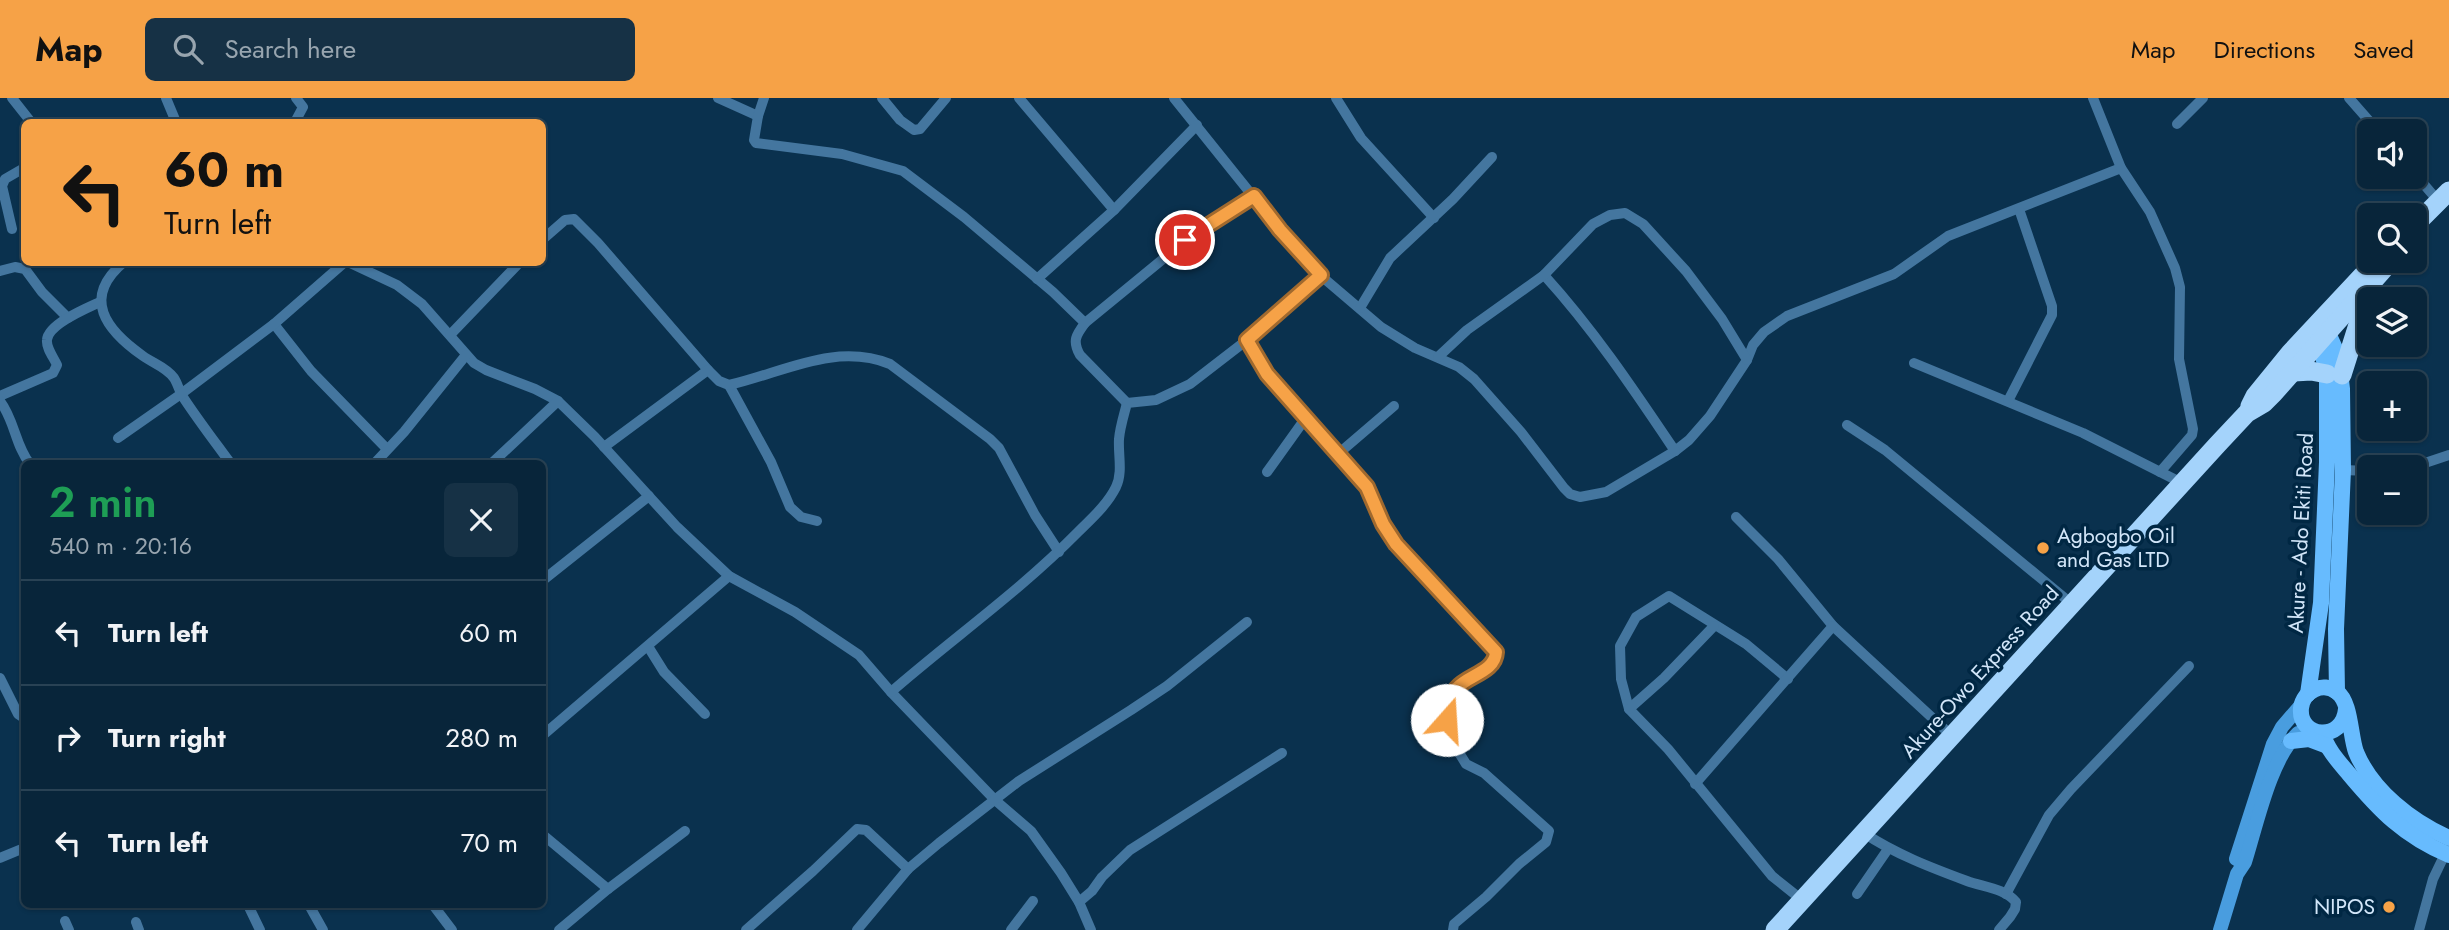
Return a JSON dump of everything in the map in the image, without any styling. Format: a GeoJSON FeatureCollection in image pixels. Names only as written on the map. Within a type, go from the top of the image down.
{"type":"FeatureCollection","features":[{"type":"Feature","properties":{"kind":"highway"},"geometry":{"type":"LineString","coordinates":[[2427,215],[2444,197]]}},
{"type":"Feature","properties":{"kind":"highway","name":"Akure-Owo Express Road"},"geometry":{"type":"LineString","coordinates":[[1775,930],[2247,413],[2264,403],[2294,372],[2319,332],[2366,273]]}},
{"type":"Feature","properties":{"kind":"highway","name":"Akure-Owo Express Road"},"geometry":{"type":"LineString","coordinates":[[2370,287],[2381,273]]}},
{"type":"Feature","properties":{"kind":"highway","name":"Akure-Owo Express Road"},"geometry":{"type":"LineString","coordinates":[[2247,413],[2255,396],[2357,298]]}},
{"type":"Feature","properties":{"kind":"highway"},"geometry":{"type":"LineString","coordinates":[[2294,372],[2311,371],[2334,375],[2357,320]]}},
{"type":"Feature","properties":{"kind":"main road"},"geometry":{"type":"LineString","coordinates":[[2319,332],[2334,375]]}},
{"type":"Feature","properties":{"kind":"main road","name":"Akure - Ado Ekiti Road"},"geometry":{"type":"LineString","coordinates":[[2334,375],[2343,470],[2336,629],[2337,692]]}},
{"type":"Feature","properties":{"kind":"main road","name":"Akure - Ado Ekiti Road"},"geometry":{"type":"LineString","coordinates":[[2237,874],[2236,860],[2263,769],[2277,736],[2304,700],[2319,624],[2334,375]]}},
{"type":"Feature","properties":{"kind":"main road"},"geometry":{"type":"LineString","coordinates":[[2319,688],[2337,692],[2346,709],[2357,754],[2370,774],[2389,798],[2448,849],[2407,834],[2392,823],[2302,718],[2304,700],[2319,688]]}},
{"type":"Feature","properties":{"kind":"main road"},"geometry":{"type":"LineString","coordinates":[[2291,740],[2309,739],[2334,730],[2344,721],[2346,709]]}},
{"type":"Feature","properties":{"kind":"main road"},"geometry":{"type":"LineString","coordinates":[[2220,930],[2237,874],[2245,862],[2282,752],[2291,740],[2318,735]]}},
{"type":"Feature","properties":{"kind":"street"},"geometry":{"type":"LineString","coordinates":[[12,98],[28,119]]}},
{"type":"Feature","properties":{"kind":"street"},"geometry":{"type":"LineString","coordinates":[[166,98],[175,119]]}},
{"type":"Feature","properties":{"kind":"street"},"geometry":{"type":"LineString","coordinates":[[296,98],[303,107],[297,119]]}},
{"type":"Feature","properties":{"kind":"street"},"geometry":{"type":"LineString","coordinates":[[718,98],[758,116]]}},
{"type":"Feature","properties":{"kind":"street"},"geometry":{"type":"LineString","coordinates":[[764,98],[758,116],[754,140],[756,143],[842,154],[903,172],[964,217],[1084,323]]}},
{"type":"Feature","properties":{"kind":"street"},"geometry":{"type":"LineString","coordinates":[[882,98],[909,128],[914,130],[920,129],[946,98]]}},
{"type":"Feature","properties":{"kind":"street"},"geometry":{"type":"LineString","coordinates":[[1019,98],[1114,210]]}},
{"type":"Feature","properties":{"kind":"street"},"geometry":{"type":"LineString","coordinates":[[1174,98],[1280,230],[1321,275],[1396,337],[1459,367],[1475,379],[1570,494],[1590,497],[1606,492],[1689,440],[1710,416],[1764,332],[1787,316],[1894,274],[1948,236],[2121,168]]}},
{"type":"Feature","properties":{"kind":"street"},"geometry":{"type":"LineString","coordinates":[[1336,98],[1361,138],[1434,218]]}},
{"type":"Feature","properties":{"kind":"street"},"geometry":{"type":"LineString","coordinates":[[2094,98],[2121,168],[2150,212],[2175,268],[2180,286],[2179,359],[2193,429],[2192,435],[2160,472]]}},
{"type":"Feature","properties":{"kind":"street"},"geometry":{"type":"LineString","coordinates":[[2177,124],[2203,98]]}},
{"type":"Feature","properties":{"kind":"street"},"geometry":{"type":"LineString","coordinates":[[2349,98],[2367,119]]}},
{"type":"Feature","properties":{"kind":"street"},"geometry":{"type":"LineString","coordinates":[[1037,279],[1114,210],[1196,125]]}},
{"type":"Feature","properties":{"kind":"street"},"geometry":{"type":"LineString","coordinates":[[1360,308],[1390,258],[1434,218],[1492,157]]}},
{"type":"Feature","properties":{"kind":"street"},"geometry":{"type":"LineString","coordinates":[[12,229],[2,186],[5,179],[21,170]]}},
{"type":"Feature","properties":{"kind":"street"},"geometry":{"type":"LineString","coordinates":[[2427,184],[2444,197]]}},
{"type":"Feature","properties":{"kind":"street"},"geometry":{"type":"LineString","coordinates":[[1254,196],[1185,240],[1084,323],[1076,335],[1074,345],[1089,365],[1127,403],[1146,402],[1171,395],[1190,384],[1247,340],[1321,275]]}},
{"type":"Feature","properties":{"kind":"street"},"geometry":{"type":"LineString","coordinates":[[2008,401],[2052,315],[2045,282],[2019,209]]}},
{"type":"Feature","properties":{"kind":"street"},"geometry":{"type":"LineString","coordinates":[[1438,357],[1467,330],[1544,275],[1593,224],[1610,215],[1625,213],[1643,224],[1686,271],[1747,360]]}},
{"type":"Feature","properties":{"kind":"street"},"geometry":{"type":"LineString","coordinates":[[546,237],[565,220],[574,219],[719,381],[729,384],[813,360],[873,358],[890,364],[999,448],[1035,515],[1059,552]]}},
{"type":"Feature","properties":{"kind":"street"},"geometry":{"type":"LineString","coordinates":[[120,266],[106,281],[100,302],[103,315],[132,349],[165,368],[175,379],[181,394],[228,460]]}},
{"type":"Feature","properties":{"kind":"street"},"geometry":{"type":"LineString","coordinates":[[118,438],[181,394],[349,266]]}},
{"type":"Feature","properties":{"kind":"street"},"geometry":{"type":"LineString","coordinates":[[359,266],[397,285],[422,304],[466,355],[486,370],[558,401],[677,527],[729,576],[796,612],[859,655],[995,800],[1031,831],[1062,873],[1091,930]]}},
{"type":"Feature","properties":{"kind":"street"},"geometry":{"type":"LineString","coordinates":[[450,335],[516,266]]}},
{"type":"Feature","properties":{"kind":"street"},"geometry":{"type":"LineString","coordinates":[[0,271],[15,267],[25,269],[41,292],[68,317]]}},
{"type":"Feature","properties":{"kind":"street"},"geometry":{"type":"LineString","coordinates":[[1544,275],[1577,312],[1625,376],[1675,451]]}},
{"type":"Feature","properties":{"kind":"street"},"geometry":{"type":"LineString","coordinates":[[28,460],[0,399],[53,373],[57,365],[46,343],[48,335],[68,317],[100,302]]}},
{"type":"Feature","properties":{"kind":"street"},"geometry":{"type":"LineString","coordinates":[[274,324],[311,371],[387,449]]}},
{"type":"Feature","properties":{"kind":"street"},"geometry":{"type":"LineString","coordinates":[[1247,340],[1267,374],[1367,487],[1383,524],[1396,544],[1496,652],[1494,661],[1487,668],[1456,688],[1446,725],[1453,743],[1467,765],[1484,773],[1549,831],[1546,842],[1454,924],[1453,930]]}},
{"type":"Feature","properties":{"kind":"street"},"geometry":{"type":"LineString","coordinates":[[377,460],[446,383],[466,355]]}},
{"type":"Feature","properties":{"kind":"street"},"geometry":{"type":"LineString","coordinates":[[1914,363],[2083,433],[2182,483]]}},
{"type":"Feature","properties":{"kind":"street"},"geometry":{"type":"LineString","coordinates":[[604,447],[708,370]]}},
{"type":"Feature","properties":{"kind":"street"},"geometry":{"type":"LineString","coordinates":[[729,384],[771,462],[790,507],[801,517],[817,521]]}},
{"type":"Feature","properties":{"kind":"street"},"geometry":{"type":"LineString","coordinates":[[495,460],[558,401]]}},
{"type":"Feature","properties":{"kind":"street"},"geometry":{"type":"LineString","coordinates":[[891,691],[939,649],[1014,591],[1059,552],[1096,514],[1117,484],[1120,428],[1127,403]]}},
{"type":"Feature","properties":{"kind":"street"},"geometry":{"type":"LineString","coordinates":[[1338,454],[1394,406]]}},
{"type":"Feature","properties":{"kind":"street"},"geometry":{"type":"LineString","coordinates":[[1267,472],[1305,419]]}},
{"type":"Feature","properties":{"kind":"street"},"geometry":{"type":"LineString","coordinates":[[1847,425],[1885,450],[2072,604]]}},
{"type":"Feature","properties":{"kind":"street"},"geometry":{"type":"LineString","coordinates":[[2427,462],[2449,455]]}},
{"type":"Feature","properties":{"kind":"street"},"geometry":{"type":"LineString","coordinates":[[2343,470],[2357,471]]}},
{"type":"Feature","properties":{"kind":"street"},"geometry":{"type":"LineString","coordinates":[[546,579],[649,496]]}},
{"type":"Feature","properties":{"kind":"street"},"geometry":{"type":"LineString","coordinates":[[1736,516],[1778,559],[1833,626],[1953,737]]}},
{"type":"Feature","properties":{"kind":"street"},"geometry":{"type":"LineString","coordinates":[[546,730],[649,648],[729,576]]}},
{"type":"Feature","properties":{"kind":"street"},"geometry":{"type":"LineString","coordinates":[[1787,679],[1745,644],[1669,596],[1636,617],[1620,646],[1620,679],[1629,709],[1668,749],[1772,876],[1802,900]]}},
{"type":"Feature","properties":{"kind":"street"},"geometry":{"type":"LineString","coordinates":[[857,930],[908,869],[1019,781],[1149,698],[1247,622]]}},
{"type":"Feature","properties":{"kind":"street"},"geometry":{"type":"LineString","coordinates":[[1629,709],[1664,678],[1714,626]]}},
{"type":"Feature","properties":{"kind":"street"},"geometry":{"type":"LineString","coordinates":[[1695,784],[1833,626]]}},
{"type":"Feature","properties":{"kind":"street"},"geometry":{"type":"LineString","coordinates":[[649,648],[664,672],[705,714]]}},
{"type":"Feature","properties":{"kind":"street"},"geometry":{"type":"LineString","coordinates":[[2006,894],[2049,815],[2189,666]]}},
{"type":"Feature","properties":{"kind":"street"},"geometry":{"type":"LineString","coordinates":[[0,678],[21,716]]}},
{"type":"Feature","properties":{"kind":"street"},"geometry":{"type":"LineString","coordinates":[[1079,902],[1130,850],[1282,753]]}},
{"type":"Feature","properties":{"kind":"street"},"geometry":{"type":"LineString","coordinates":[[746,930],[857,829],[866,830],[908,869]]}},
{"type":"Feature","properties":{"kind":"street"},"geometry":{"type":"LineString","coordinates":[[559,930],[685,831]]}},
{"type":"Feature","properties":{"kind":"street"},"geometry":{"type":"LineString","coordinates":[[1864,833],[1888,849],[2006,894],[2016,902],[2015,909],[1999,930]]}},
{"type":"Feature","properties":{"kind":"street"},"geometry":{"type":"LineString","coordinates":[[546,837],[608,889]]}},
{"type":"Feature","properties":{"kind":"street"},"geometry":{"type":"LineString","coordinates":[[0,858],[21,849]]}},
{"type":"Feature","properties":{"kind":"street"},"geometry":{"type":"LineString","coordinates":[[1857,894],[1888,849]]}},
{"type":"Feature","properties":{"kind":"street"},"geometry":{"type":"LineString","coordinates":[[2419,930],[2433,879],[2448,849]]}},
{"type":"Feature","properties":{"kind":"street"},"geometry":{"type":"LineString","coordinates":[[1011,930],[1033,901]]}},
{"type":"Feature","properties":{"kind":"street"},"geometry":{"type":"LineString","coordinates":[[249,908],[260,930]]}},
{"type":"Feature","properties":{"kind":"street"},"geometry":{"type":"LineString","coordinates":[[311,908],[323,930]]}},
{"type":"Feature","properties":{"kind":"street"},"geometry":{"type":"LineString","coordinates":[[435,908],[452,930]]}},
{"type":"Feature","properties":{"kind":"place","name":"Agbogbo Oil and Gas LTD"},"geometry":{"type":"Point","coordinates":[2043,548]}},
{"type":"Feature","properties":{"kind":"place","name":"NIPOS"},"geometry":{"type":"Point","coordinates":[2389,907]}},
{"type":"Feature","properties":{"kind":"route"},"geometry":{"type":"LineString","coordinates":[[1185,240],[1254,196],[1280,230],[1321,275],[1247,340],[1267,374],[1367,487],[1383,524],[1396,544],[1473,624],[1496,652],[1494,661],[1487,668],[1456,688],[1447,720]]}}]}
